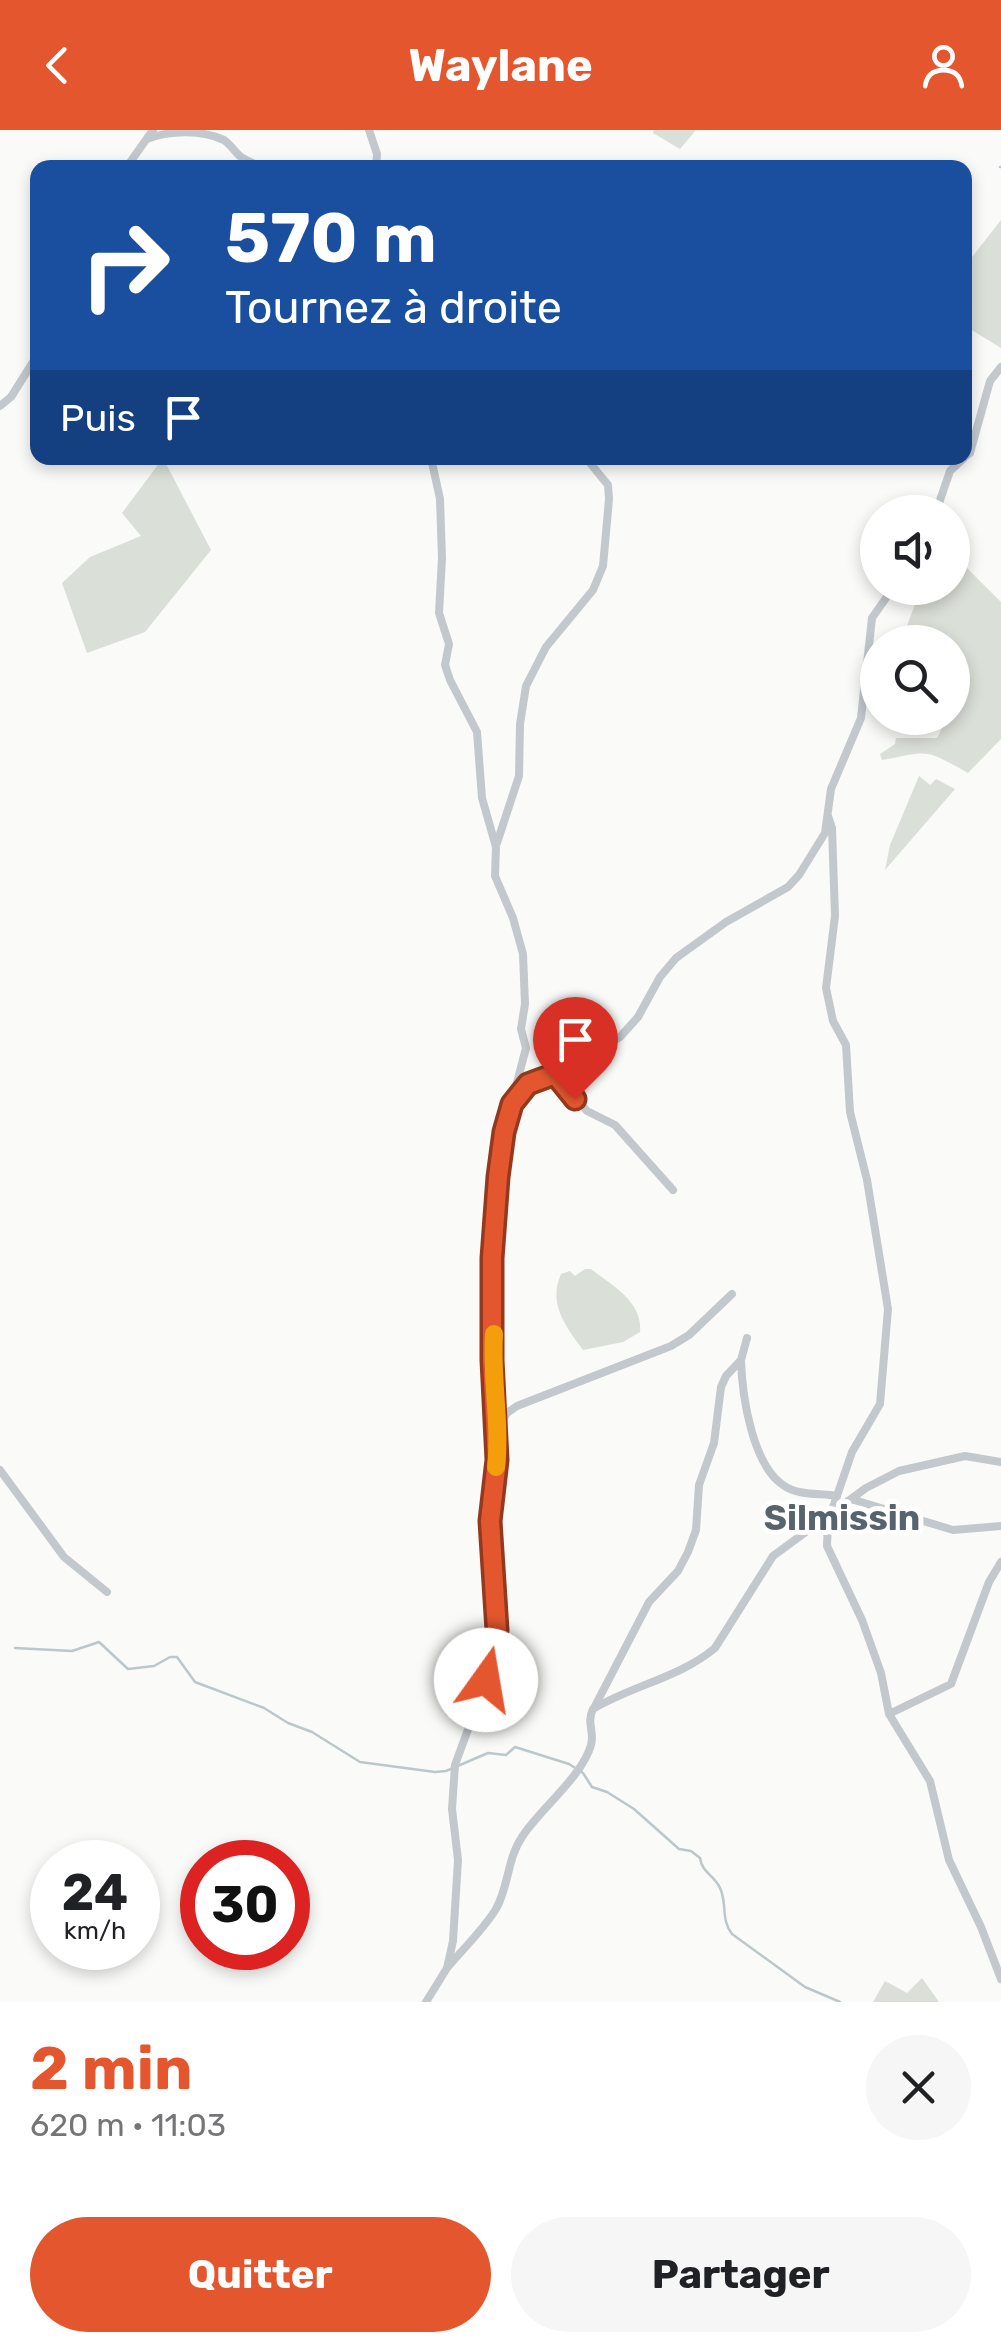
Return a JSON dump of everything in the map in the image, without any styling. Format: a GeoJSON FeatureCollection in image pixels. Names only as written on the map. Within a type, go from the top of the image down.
{"type":"FeatureCollection","features":[{"type":"Feature","properties":{"kind":"street"},"geometry":{"type":"LineString","coordinates":[[370,130],[377,160]]}},
{"type":"Feature","properties":{"kind":"street"},"geometry":{"type":"LineString","coordinates":[[132,160],[150,134],[181,131],[216,135],[246,160]]}},
{"type":"Feature","properties":{"kind":"street"},"geometry":{"type":"LineString","coordinates":[[0,406],[11,397],[30,367]]}},
{"type":"Feature","properties":{"kind":"street"},"geometry":{"type":"LineString","coordinates":[[972,446],[990,381],[1001,367]]}},
{"type":"Feature","properties":{"kind":"street"},"geometry":{"type":"LineString","coordinates":[[433,465],[440,499],[439,612],[450,649],[446,665],[477,732],[482,798],[496,847],[496,880],[513,918],[522,954],[525,1004],[521,1029],[525,1057],[504,1132],[492,1258],[492,1376],[498,1427],[490,1521],[497,1630],[488,1672],[455,1765],[452,1809],[458,1860],[453,1941],[447,1968]]}},
{"type":"Feature","properties":{"kind":"street"},"geometry":{"type":"LineString","coordinates":[[496,847],[519,776],[520,724],[526,686],[546,647],[593,590],[603,566],[610,499],[608,485],[592,465]]}},
{"type":"Feature","properties":{"kind":"street"},"geometry":{"type":"LineString","coordinates":[[942,495],[950,472],[957,465]]}},
{"type":"Feature","properties":{"kind":"street"},"geometry":{"type":"LineString","coordinates":[[512,1104],[528,1084],[555,1074],[628,1029],[676,958],[726,922],[788,887],[818,848],[831,789],[860,718],[872,618],[878,605]]}},
{"type":"Feature","properties":{"kind":"street"},"geometry":{"type":"LineString","coordinates":[[828,816],[832,828],[835,916],[826,988],[833,1021],[846,1045],[850,1112],[868,1180],[888,1309],[880,1404],[852,1452],[826,1534],[827,1546],[862,1620],[881,1673],[888,1714],[930,1781],[949,1860],[976,1914],[1001,1979]]}},
{"type":"Feature","properties":{"kind":"street"},"geometry":{"type":"LineString","coordinates":[[555,1074],[586,1111],[615,1125],[673,1190]]}},
{"type":"Feature","properties":{"kind":"street"},"geometry":{"type":"LineString","coordinates":[[498,1427],[517,1406],[671,1346],[689,1335],[732,1294]]}},
{"type":"Feature","properties":{"kind":"street"},"geometry":{"type":"LineString","coordinates":[[747,1338],[741,1360],[747,1414],[769,1469],[787,1488],[851,1499],[953,1530],[1001,1526]]}},
{"type":"Feature","properties":{"kind":"street"},"geometry":{"type":"LineString","coordinates":[[426,2002],[447,1968],[497,1907],[511,1858],[522,1836],[552,1803],[588,1751],[592,1740],[588,1721],[593,1709],[649,1602],[678,1571],[688,1552],[696,1530],[699,1485],[714,1443],[721,1388],[741,1360]]}},
{"type":"Feature","properties":{"kind":"street"},"geometry":{"type":"LineString","coordinates":[[593,1709],[668,1678],[702,1659],[715,1648],[774,1556],[887,1476],[965,1456],[1001,1462]]}},
{"type":"Feature","properties":{"kind":"street"},"geometry":{"type":"LineString","coordinates":[[0,1470],[64,1557],[107,1592]]}},
{"type":"Feature","properties":{"kind":"street"},"geometry":{"type":"LineString","coordinates":[[888,1714],[951,1684],[989,1582],[1001,1562]]}},
{"type":"Feature","properties":{"kind":"shaded area"},"geometry":{"type":"Polygon","coordinates":[[[696,130],[680,149],[653,133],[696,130]]]}},
{"type":"Feature","properties":{"kind":"shaded area"},"geometry":{"type":"Polygon","coordinates":[[[1001,220],[1001,348],[972,330],[972,257],[1001,220]]]}},
{"type":"Feature","properties":{"kind":"shaded area"},"geometry":{"type":"Polygon","coordinates":[[[158,465],[167,465],[211,550],[145,632],[87,653],[62,583],[90,557],[141,536],[122,513],[158,465]]]}},
{"type":"Feature","properties":{"kind":"shaded area"},"geometry":{"type":"Polygon","coordinates":[[[970,571],[1001,602],[1001,739],[968,773],[926,754],[882,760],[880,754],[895,744],[896,738],[970,735],[970,625],[907,625],[915,605],[970,605],[970,571]]]}},
{"type":"Feature","properties":{"kind":"shaded area"},"geometry":{"type":"Polygon","coordinates":[[[919,776],[930,785],[936,779],[955,789],[885,870],[890,845],[919,776]]]}},
{"type":"Feature","properties":{"kind":"shaded area"},"geometry":{"type":"Polygon","coordinates":[[[591,1269],[632,1303],[640,1332],[623,1342],[583,1350],[565,1323],[556,1295],[561,1274],[570,1271],[575,1276],[591,1269]]]}},
{"type":"Feature","properties":{"kind":"shaded area"},"geometry":{"type":"Polygon","coordinates":[[[922,1978],[939,2002],[873,2002],[885,1981],[907,1993],[922,1978]]]}},
{"type":"Feature","properties":{"kind":"waterway"},"geometry":{"type":"LineString","coordinates":[[15,1648],[72,1651],[99,1642],[128,1669],[154,1666],[177,1657],[195,1682],[264,1708],[360,1762],[446,1771],[488,1753],[506,1755],[515,1747],[569,1764],[583,1773],[592,1787],[634,1809],[679,1849],[700,1858],[722,1892],[726,1922],[732,1934],[805,1987],[840,2002]]}},
{"type":"Feature","properties":{"kind":"slow traffic"},"geometry":{"type":"LineString","coordinates":[[494,1334],[496,1467]]}},
{"type":"Feature","properties":{"kind":"district","name":"Silmissin"},"geometry":{"type":"Point","coordinates":[842,1518]}},
{"type":"Feature","properties":{"kind":"route"},"geometry":{"type":"LineString","coordinates":[[486,1680],[497,1630],[490,1521],[498,1427],[492,1376],[492,1258],[504,1132],[512,1104],[534,1081],[555,1074],[575,1099]]}}]}
